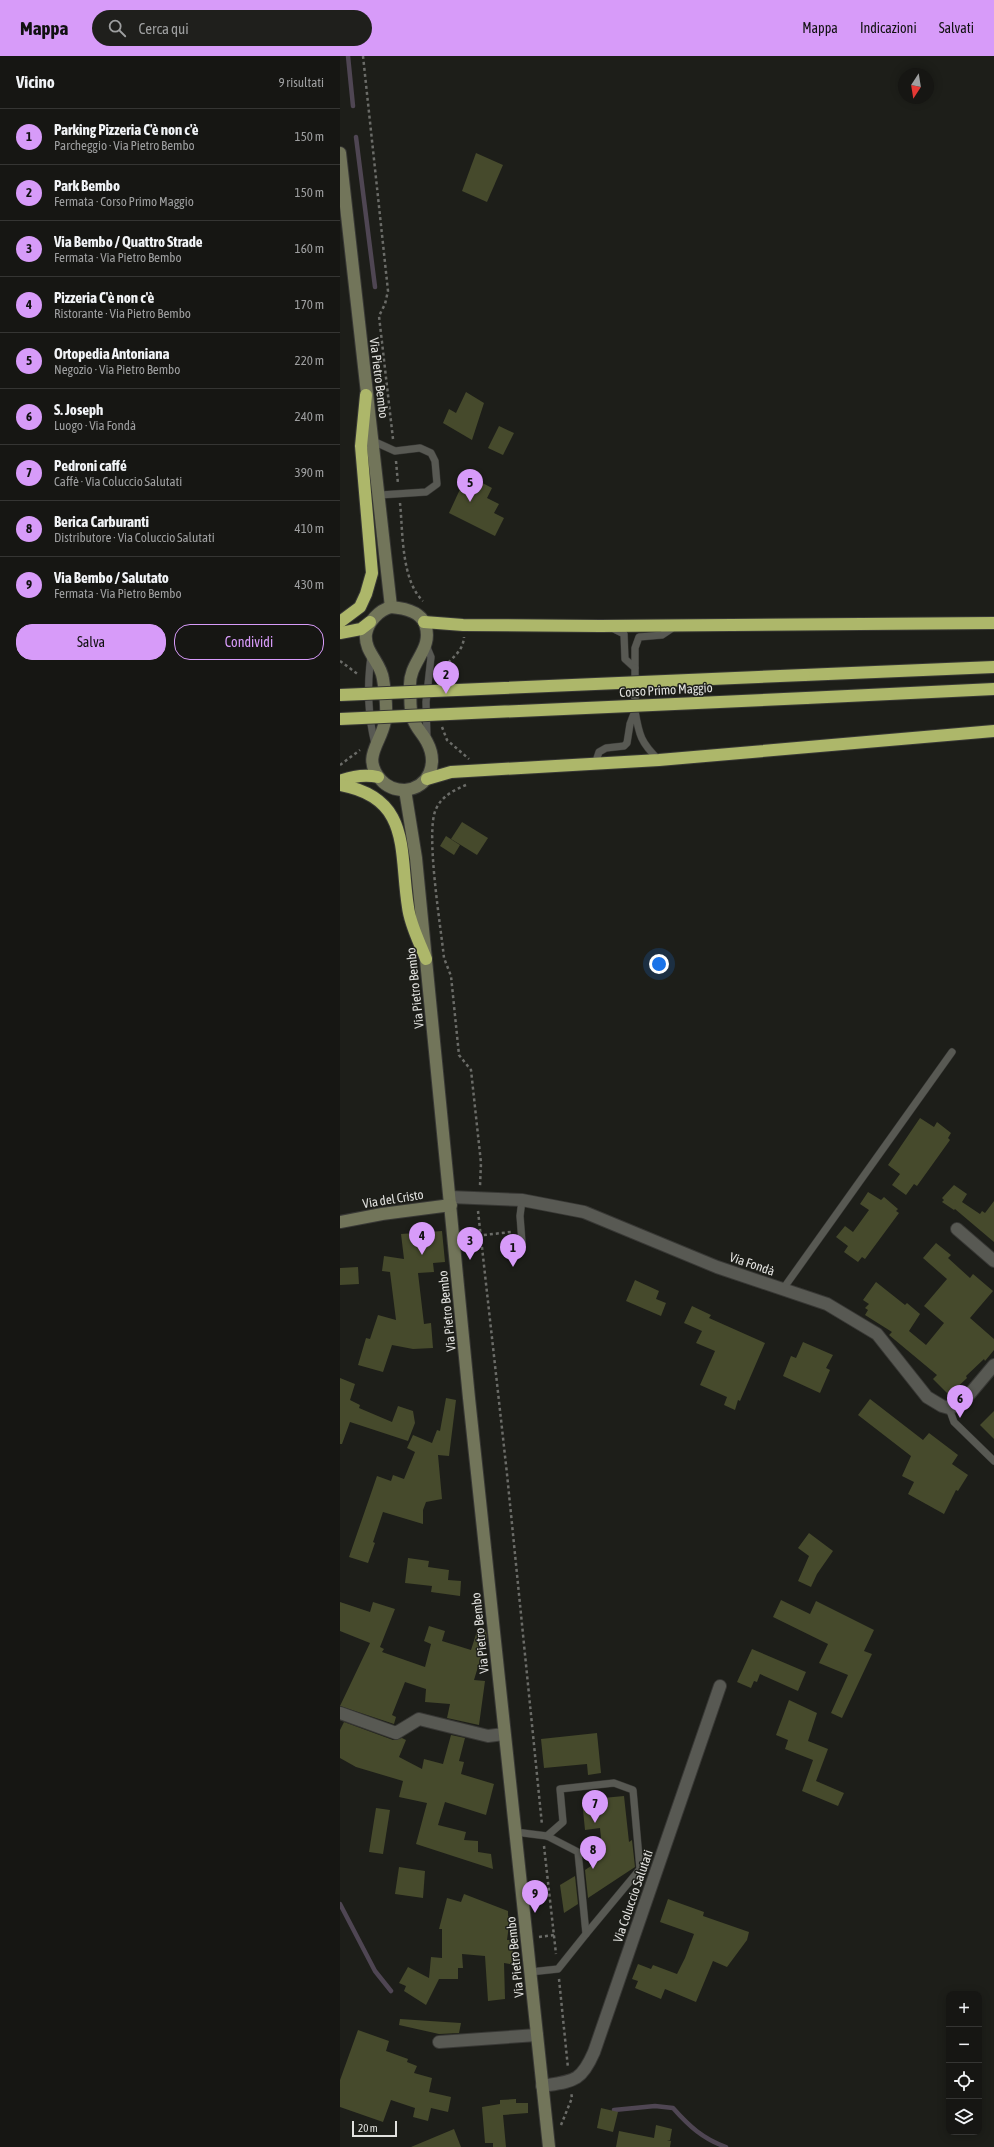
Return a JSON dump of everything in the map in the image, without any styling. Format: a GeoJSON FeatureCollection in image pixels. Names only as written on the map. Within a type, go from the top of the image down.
{"type":"FeatureCollection","features":[{"type":"Feature","properties":{"kind":"highway"},"geometry":{"type":"LineString","coordinates":[[340,622],[360,607],[366,594],[372,573],[361,446],[366,395]]}},
{"type":"Feature","properties":{"kind":"highway"},"geometry":{"type":"LineString","coordinates":[[340,633],[361,629],[370,622]]}},
{"type":"Feature","properties":{"kind":"highway"},"geometry":{"type":"LineString","coordinates":[[424,622],[463,625],[600,626],[994,623]]}},
{"type":"Feature","properties":{"kind":"highway","name":"Corso Primo Maggio"},"geometry":{"type":"LineString","coordinates":[[340,695],[994,667]]}},
{"type":"Feature","properties":{"kind":"highway","name":"Corso Primo Maggio"},"geometry":{"type":"LineString","coordinates":[[340,719],[994,689]]}},
{"type":"Feature","properties":{"kind":"highway"},"geometry":{"type":"LineString","coordinates":[[427,780],[451,772],[534,766],[659,760],[994,732]]}},
{"type":"Feature","properties":{"kind":"highway"},"geometry":{"type":"LineString","coordinates":[[340,781],[354,776],[367,775],[378,777]]}},
{"type":"Feature","properties":{"kind":"highway"},"geometry":{"type":"LineString","coordinates":[[340,785],[364,792],[382,802],[397,824],[402,848],[408,909],[426,959]]}},
{"type":"Feature","properties":{"kind":"main road","name":"Via Pietro Bembo"},"geometry":{"type":"LineString","coordinates":[[340,153],[366,395],[380,495],[391,607]]}},
{"type":"Feature","properties":{"kind":"main road"},"geometry":{"type":"LineString","coordinates":[[391,607],[411,610],[424,622],[427,637],[426,645],[412,670],[410,682],[412,717],[418,729],[427,741],[432,754],[432,770],[427,780],[419,785],[405,790],[392,788],[384,784],[378,777],[371,758],[375,744],[382,733],[386,720],[381,669],[367,646],[366,634],[370,622],[384,609],[391,607]]}},
{"type":"Feature","properties":{"kind":"main road","name":"Via Pietro Bembo"},"geometry":{"type":"LineString","coordinates":[[405,790],[416,858],[504,1734],[549,2147]]}},
{"type":"Feature","properties":{"kind":"main road","name":"Via del Cristo"},"geometry":{"type":"LineString","coordinates":[[340,1222],[450,1201]]}},
{"type":"Feature","properties":{"kind":"street","name":"Via Fondà"},"geometry":{"type":"LineString","coordinates":[[450,1201],[522,1200],[584,1212],[716,1267],[828,1304],[852,1317],[878,1334],[927,1397],[950,1408]]}},
{"type":"Feature","properties":{"kind":"street"},"geometry":{"type":"LineString","coordinates":[[957,1229],[994,1261]]}},
{"type":"Feature","properties":{"kind":"street"},"geometry":{"type":"LineString","coordinates":[[950,1408],[968,1396],[994,1365]]}},
{"type":"Feature","properties":{"kind":"street","name":"Via Coluccio Salutati"},"geometry":{"type":"LineString","coordinates":[[542,2086],[569,2082],[586,2070],[594,2052],[720,1686]]}},
{"type":"Feature","properties":{"kind":"street"},"geometry":{"type":"LineString","coordinates":[[340,1713],[396,1733],[419,1719],[488,1736],[504,1734]]}},
{"type":"Feature","properties":{"kind":"street"},"geometry":{"type":"LineString","coordinates":[[439,2042],[537,2034]]}},
{"type":"Feature","properties":{"kind":"lane"},"geometry":{"type":"LineString","coordinates":[[373,441],[395,451],[420,448],[431,453],[435,461],[436,484],[426,492],[399,495],[380,495]]}},
{"type":"Feature","properties":{"kind":"lane"},"geometry":{"type":"LineString","coordinates":[[659,760],[647,749],[640,738],[635,711],[635,648],[639,637],[662,635],[679,625]]}},
{"type":"Feature","properties":{"kind":"lane"},"geometry":{"type":"LineString","coordinates":[[600,626],[614,628],[624,634],[625,659],[635,668]]}},
{"type":"Feature","properties":{"kind":"lane"},"geometry":{"type":"LineString","coordinates":[[426,645],[431,657],[426,702],[427,741]]}},
{"type":"Feature","properties":{"kind":"lane"},"geometry":{"type":"LineString","coordinates":[[595,764],[599,752],[606,748],[624,746],[627,743],[630,724],[635,711]]}},
{"type":"Feature","properties":{"kind":"lane"},"geometry":{"type":"LineString","coordinates":[[783,1289],[952,1052]]}},
{"type":"Feature","properties":{"kind":"lane"},"geometry":{"type":"LineString","coordinates":[[522,1200],[520,1216],[522,1242]]}},
{"type":"Feature","properties":{"kind":"lane"},"geometry":{"type":"LineString","coordinates":[[950,1408],[954,1422],[994,1461]]}},
{"type":"Feature","properties":{"kind":"lane"},"geometry":{"type":"LineString","coordinates":[[530,1972],[558,1969],[640,1869],[633,1790],[614,1783],[560,1789],[563,1822],[545,1836]]}},
{"type":"Feature","properties":{"kind":"lane"},"geometry":{"type":"LineString","coordinates":[[515,1832],[545,1836],[578,1852],[586,1934]]}},
{"type":"Feature","properties":{"kind":"path"},"geometry":{"type":"LineString","coordinates":[[363,56],[388,291],[385,304],[379,316],[407,569],[416,595],[424,603]]}},
{"type":"Feature","properties":{"kind":"path"},"geometry":{"type":"LineString","coordinates":[[461,751],[467,757]]}},
{"type":"Feature","properties":{"kind":"path"},"geometry":{"type":"LineString","coordinates":[[467,785],[452,792],[439,803],[432,825],[444,958],[451,976],[459,1055],[471,1070],[480,1185]]}},
{"type":"Feature","properties":{"kind":"path"},"geometry":{"type":"LineString","coordinates":[[479,1206],[480,1235],[507,1474],[569,2082],[572,2098],[561,2121],[561,2127]]}},
{"type":"Feature","properties":{"kind":"path"},"geometry":{"type":"LineString","coordinates":[[480,1235],[521,1231]]}},
{"type":"Feature","properties":{"kind":"building"},"geometry":{"type":"Polygon","coordinates":[[[476,153],[503,165],[487,202],[462,191],[476,153]]]}},
{"type":"Feature","properties":{"kind":"building"},"geometry":{"type":"Polygon","coordinates":[[[466,392],[484,403],[472,440],[443,423],[449,409],[456,413],[466,392]]]}},
{"type":"Feature","properties":{"kind":"building"},"geometry":{"type":"Polygon","coordinates":[[[499,426],[514,433],[503,455],[488,448],[499,426]]]}},
{"type":"Feature","properties":{"kind":"building"},"geometry":{"type":"Polygon","coordinates":[[[473,478],[492,488],[487,498],[499,504],[494,513],[504,518],[495,536],[449,513],[462,485],[469,487],[473,478]]]}},
{"type":"Feature","properties":{"kind":"building"},"geometry":{"type":"Polygon","coordinates":[[[462,822],[488,838],[477,855],[451,839],[462,822]]]}},
{"type":"Feature","properties":{"kind":"building"},"geometry":{"type":"Polygon","coordinates":[[[446,836],[460,845],[454,855],[440,846],[446,836]]]}},
{"type":"Feature","properties":{"kind":"building"},"geometry":{"type":"Polygon","coordinates":[[[920,1118],[934,1127],[937,1122],[951,1133],[948,1138],[950,1140],[917,1186],[914,1184],[906,1195],[892,1185],[900,1174],[888,1165],[920,1118]]]}},
{"type":"Feature","properties":{"kind":"building"},"geometry":{"type":"Polygon","coordinates":[[[954,1185],[967,1194],[962,1202],[980,1214],[982,1211],[985,1213],[994,1201],[994,1242],[955,1209],[954,1210],[942,1202],[944,1200],[942,1198],[954,1185]]]}},
{"type":"Feature","properties":{"kind":"building"},"geometry":{"type":"Polygon","coordinates":[[[868,1192],[881,1200],[884,1197],[898,1209],[896,1211],[899,1213],[865,1259],[862,1257],[858,1262],[844,1252],[848,1246],[836,1237],[845,1226],[853,1232],[869,1210],[860,1204],[868,1192]]]}},
{"type":"Feature","properties":{"kind":"building"},"geometry":{"type":"Polygon","coordinates":[[[442,1231],[445,1262],[433,1263],[434,1272],[418,1273],[424,1324],[431,1323],[433,1348],[413,1349],[392,1345],[383,1372],[358,1365],[366,1338],[370,1339],[378,1315],[396,1320],[390,1272],[382,1271],[384,1256],[404,1259],[401,1234],[442,1231]]]}},
{"type":"Feature","properties":{"kind":"building"},"geometry":{"type":"Polygon","coordinates":[[[936,1243],[951,1255],[948,1258],[970,1278],[973,1274],[993,1291],[970,1318],[994,1339],[994,1350],[985,1361],[984,1359],[966,1376],[967,1378],[949,1395],[933,1379],[937,1375],[889,1335],[892,1332],[865,1315],[868,1310],[865,1308],[869,1304],[863,1300],[876,1282],[905,1305],[907,1303],[920,1314],[909,1331],[926,1345],[944,1323],[924,1306],[947,1279],[923,1258],[936,1243]]]}},
{"type":"Feature","properties":{"kind":"building"},"geometry":{"type":"Polygon","coordinates":[[[358,1267],[359,1284],[340,1285],[340,1268],[358,1267]]]}},
{"type":"Feature","properties":{"kind":"building"},"geometry":{"type":"Polygon","coordinates":[[[635,1280],[659,1291],[656,1299],[666,1303],[661,1316],[626,1301],[635,1280]]]}},
{"type":"Feature","properties":{"kind":"building"},"geometry":{"type":"Polygon","coordinates":[[[692,1306],[711,1315],[709,1318],[765,1343],[740,1401],[738,1400],[735,1410],[724,1405],[727,1397],[700,1385],[715,1351],[696,1343],[702,1331],[684,1323],[692,1306]]]}},
{"type":"Feature","properties":{"kind":"building"},"geometry":{"type":"Polygon","coordinates":[[[803,1342],[833,1355],[826,1368],[830,1370],[820,1393],[783,1376],[791,1356],[796,1358],[803,1342]]]}},
{"type":"Feature","properties":{"kind":"building"},"geometry":{"type":"Polygon","coordinates":[[[340,1378],[355,1384],[350,1400],[360,1405],[359,1408],[392,1422],[398,1406],[413,1411],[415,1423],[408,1441],[350,1422],[342,1444],[340,1444],[340,1378]]]}},
{"type":"Feature","properties":{"kind":"building"},"geometry":{"type":"Polygon","coordinates":[[[446,1398],[456,1400],[449,1456],[438,1455],[442,1499],[426,1502],[423,1510],[423,1524],[383,1512],[368,1563],[349,1557],[377,1476],[391,1481],[393,1475],[404,1479],[415,1452],[407,1448],[413,1435],[432,1443],[437,1430],[440,1431],[446,1398]]]}},
{"type":"Feature","properties":{"kind":"building"},"geometry":{"type":"Polygon","coordinates":[[[870,1399],[923,1440],[929,1433],[958,1455],[952,1464],[968,1475],[958,1491],[956,1490],[944,1514],[908,1494],[914,1482],[902,1476],[911,1456],[858,1415],[870,1399]]]}},
{"type":"Feature","properties":{"kind":"building"},"geometry":{"type":"Polygon","coordinates":[[[994,1411],[994,1439],[980,1425],[994,1411]]]}},
{"type":"Feature","properties":{"kind":"building"},"geometry":{"type":"Polygon","coordinates":[[[809,1533],[833,1551],[817,1574],[811,1587],[798,1581],[809,1556],[798,1548],[809,1533]]]}},
{"type":"Feature","properties":{"kind":"building"},"geometry":{"type":"Polygon","coordinates":[[[408,1558],[429,1561],[428,1567],[449,1570],[448,1580],[461,1581],[460,1596],[431,1592],[432,1586],[405,1583],[408,1558]]]}},
{"type":"Feature","properties":{"kind":"building"},"geometry":{"type":"Polygon","coordinates":[[[781,1600],[810,1614],[816,1601],[874,1630],[864,1651],[872,1654],[842,1718],[831,1713],[848,1675],[819,1663],[828,1644],[773,1617],[781,1600]]]}},
{"type":"Feature","properties":{"kind":"building"},"geometry":{"type":"Polygon","coordinates":[[[340,1602],[370,1612],[373,1602],[395,1609],[380,1647],[384,1649],[382,1652],[425,1667],[431,1644],[424,1641],[429,1626],[445,1631],[442,1641],[471,1650],[478,1628],[486,1630],[487,1637],[474,1680],[485,1681],[479,1725],[447,1718],[450,1704],[425,1702],[426,1689],[405,1682],[392,1715],[396,1717],[394,1724],[340,1706],[370,1643],[340,1631],[340,1602]]]}},
{"type":"Feature","properties":{"kind":"building"},"geometry":{"type":"Polygon","coordinates":[[[752,1649],[806,1672],[798,1691],[760,1674],[757,1682],[754,1681],[751,1688],[737,1682],[752,1649]]]}},
{"type":"Feature","properties":{"kind":"building"},"geometry":{"type":"Polygon","coordinates":[[[789,1700],[817,1713],[808,1741],[828,1749],[816,1781],[844,1793],[838,1806],[802,1791],[813,1760],[785,1749],[788,1740],[776,1735],[789,1700]]]}},
{"type":"Feature","properties":{"kind":"building"},"geometry":{"type":"Polygon","coordinates":[[[344,1722],[393,1740],[402,1738],[406,1740],[399,1757],[422,1769],[424,1759],[443,1764],[451,1735],[465,1738],[459,1761],[464,1762],[461,1774],[494,1784],[486,1815],[445,1802],[438,1825],[466,1832],[464,1840],[478,1841],[478,1852],[491,1854],[493,1869],[416,1844],[427,1803],[399,1797],[403,1781],[356,1767],[340,1758],[340,1730],[344,1722]]]}},
{"type":"Feature","properties":{"kind":"building"},"geometry":{"type":"Polygon","coordinates":[[[597,1733],[601,1773],[588,1775],[587,1764],[544,1768],[541,1739],[597,1733]]]}},
{"type":"Feature","properties":{"kind":"building"},"geometry":{"type":"Polygon","coordinates":[[[624,1796],[629,1842],[632,1840],[635,1867],[588,1898],[585,1870],[603,1858],[600,1828],[585,1830],[582,1800],[624,1796]]]}},
{"type":"Feature","properties":{"kind":"building"},"geometry":{"type":"Polygon","coordinates":[[[376,1808],[390,1810],[383,1854],[369,1852],[376,1808]]]}},
{"type":"Feature","properties":{"kind":"building"},"geometry":{"type":"Polygon","coordinates":[[[399,1867],[425,1871],[423,1898],[395,1894],[399,1867]]]}},
{"type":"Feature","properties":{"kind":"building"},"geometry":{"type":"Polygon","coordinates":[[[575,1876],[578,1904],[564,1913],[560,1885],[575,1876]]]}},
{"type":"Feature","properties":{"kind":"building"},"geometry":{"type":"Polygon","coordinates":[[[464,1894],[508,1911],[508,1916],[510,1918],[507,1940],[511,1940],[515,1965],[504,1963],[505,1999],[488,2001],[485,1956],[462,1954],[463,1968],[458,1968],[458,1979],[439,1979],[426,2005],[404,1991],[406,1986],[399,1983],[408,1967],[429,1978],[431,1957],[442,1958],[442,1929],[439,1929],[447,1898],[461,1902],[464,1894]]]}},
{"type":"Feature","properties":{"kind":"building"},"geometry":{"type":"Polygon","coordinates":[[[668,1899],[704,1912],[703,1916],[749,1932],[747,1940],[727,1967],[713,1961],[696,2002],[665,1989],[661,1999],[635,1988],[638,1981],[632,1979],[638,1964],[651,1969],[653,1965],[677,1974],[685,1958],[694,1934],[660,1922],[668,1899]]]}},
{"type":"Feature","properties":{"kind":"building"},"geometry":{"type":"Polygon","coordinates":[[[400,2019],[461,2023],[459,2033],[439,2034],[399,2025],[400,2019]]]}},
{"type":"Feature","properties":{"kind":"building"},"geometry":{"type":"Polygon","coordinates":[[[358,2030],[389,2041],[386,2051],[408,2059],[407,2062],[417,2066],[414,2073],[432,2078],[429,2092],[451,2097],[448,2112],[431,2108],[428,2121],[413,2117],[415,2108],[391,2100],[383,2122],[340,2107],[340,2080],[358,2030]]]}},
{"type":"Feature","properties":{"kind":"building"},"geometry":{"type":"Polygon","coordinates":[[[516,2099],[516,2103],[528,2103],[528,2113],[503,2115],[506,2147],[493,2147],[493,2143],[485,2143],[482,2107],[500,2104],[500,2100],[516,2099]]]}},
{"type":"Feature","properties":{"kind":"building"},"geometry":{"type":"Polygon","coordinates":[[[601,2108],[618,2112],[613,2132],[597,2128],[601,2108]]]}},
{"type":"Feature","properties":{"kind":"building"},"geometry":{"type":"Polygon","coordinates":[[[656,2125],[672,2129],[670,2140],[667,2140],[671,2141],[670,2147],[616,2147],[619,2131],[654,2138],[656,2125]]]}},
{"type":"Feature","properties":{"kind":"building"},"geometry":{"type":"Polygon","coordinates":[[[454,2129],[461,2147],[411,2147],[454,2129]]]}},
{"type":"Feature","properties":{"kind":"waterway"},"geometry":{"type":"LineString","coordinates":[[348,56],[353,106]]}},
{"type":"Feature","properties":{"kind":"waterway"},"geometry":{"type":"LineString","coordinates":[[356,137],[375,287]]}},
{"type":"Feature","properties":{"kind":"waterway"},"geometry":{"type":"LineString","coordinates":[[340,1904],[375,1971],[391,1991]]}},
{"type":"Feature","properties":{"kind":"waterway"},"geometry":{"type":"LineString","coordinates":[[614,2110],[655,2106],[673,2108],[685,2121],[703,2136],[726,2147]]}},
{"type":"Feature","properties":{"kind":"place","name":"Ortopedia Antoniana"},"geometry":{"type":"Point","coordinates":[470,502]}},
{"type":"Feature","properties":{"kind":"place","name":"Park Bembo"},"geometry":{"type":"Point","coordinates":[446,694]}},
{"type":"Feature","properties":{"kind":"place","name":"Pizzeria C'è non c'è"},"geometry":{"type":"Point","coordinates":[422,1255]}},
{"type":"Feature","properties":{"kind":"place","name":"Via Bembo / Quattro Strade"},"geometry":{"type":"Point","coordinates":[470,1260]}},
{"type":"Feature","properties":{"kind":"place","name":"Parking Pizzeria C'è non c'è"},"geometry":{"type":"Point","coordinates":[513,1267]}},
{"type":"Feature","properties":{"kind":"place","name":"S. Joseph"},"geometry":{"type":"Point","coordinates":[960,1418]}},
{"type":"Feature","properties":{"kind":"place","name":"Pedroni caffé"},"geometry":{"type":"Point","coordinates":[595,1823]}},
{"type":"Feature","properties":{"kind":"place","name":"Berica Carburanti"},"geometry":{"type":"Point","coordinates":[593,1869]}},
{"type":"Feature","properties":{"kind":"place","name":"Via Bembo / Salutato"},"geometry":{"type":"Point","coordinates":[535,1913]}}]}
